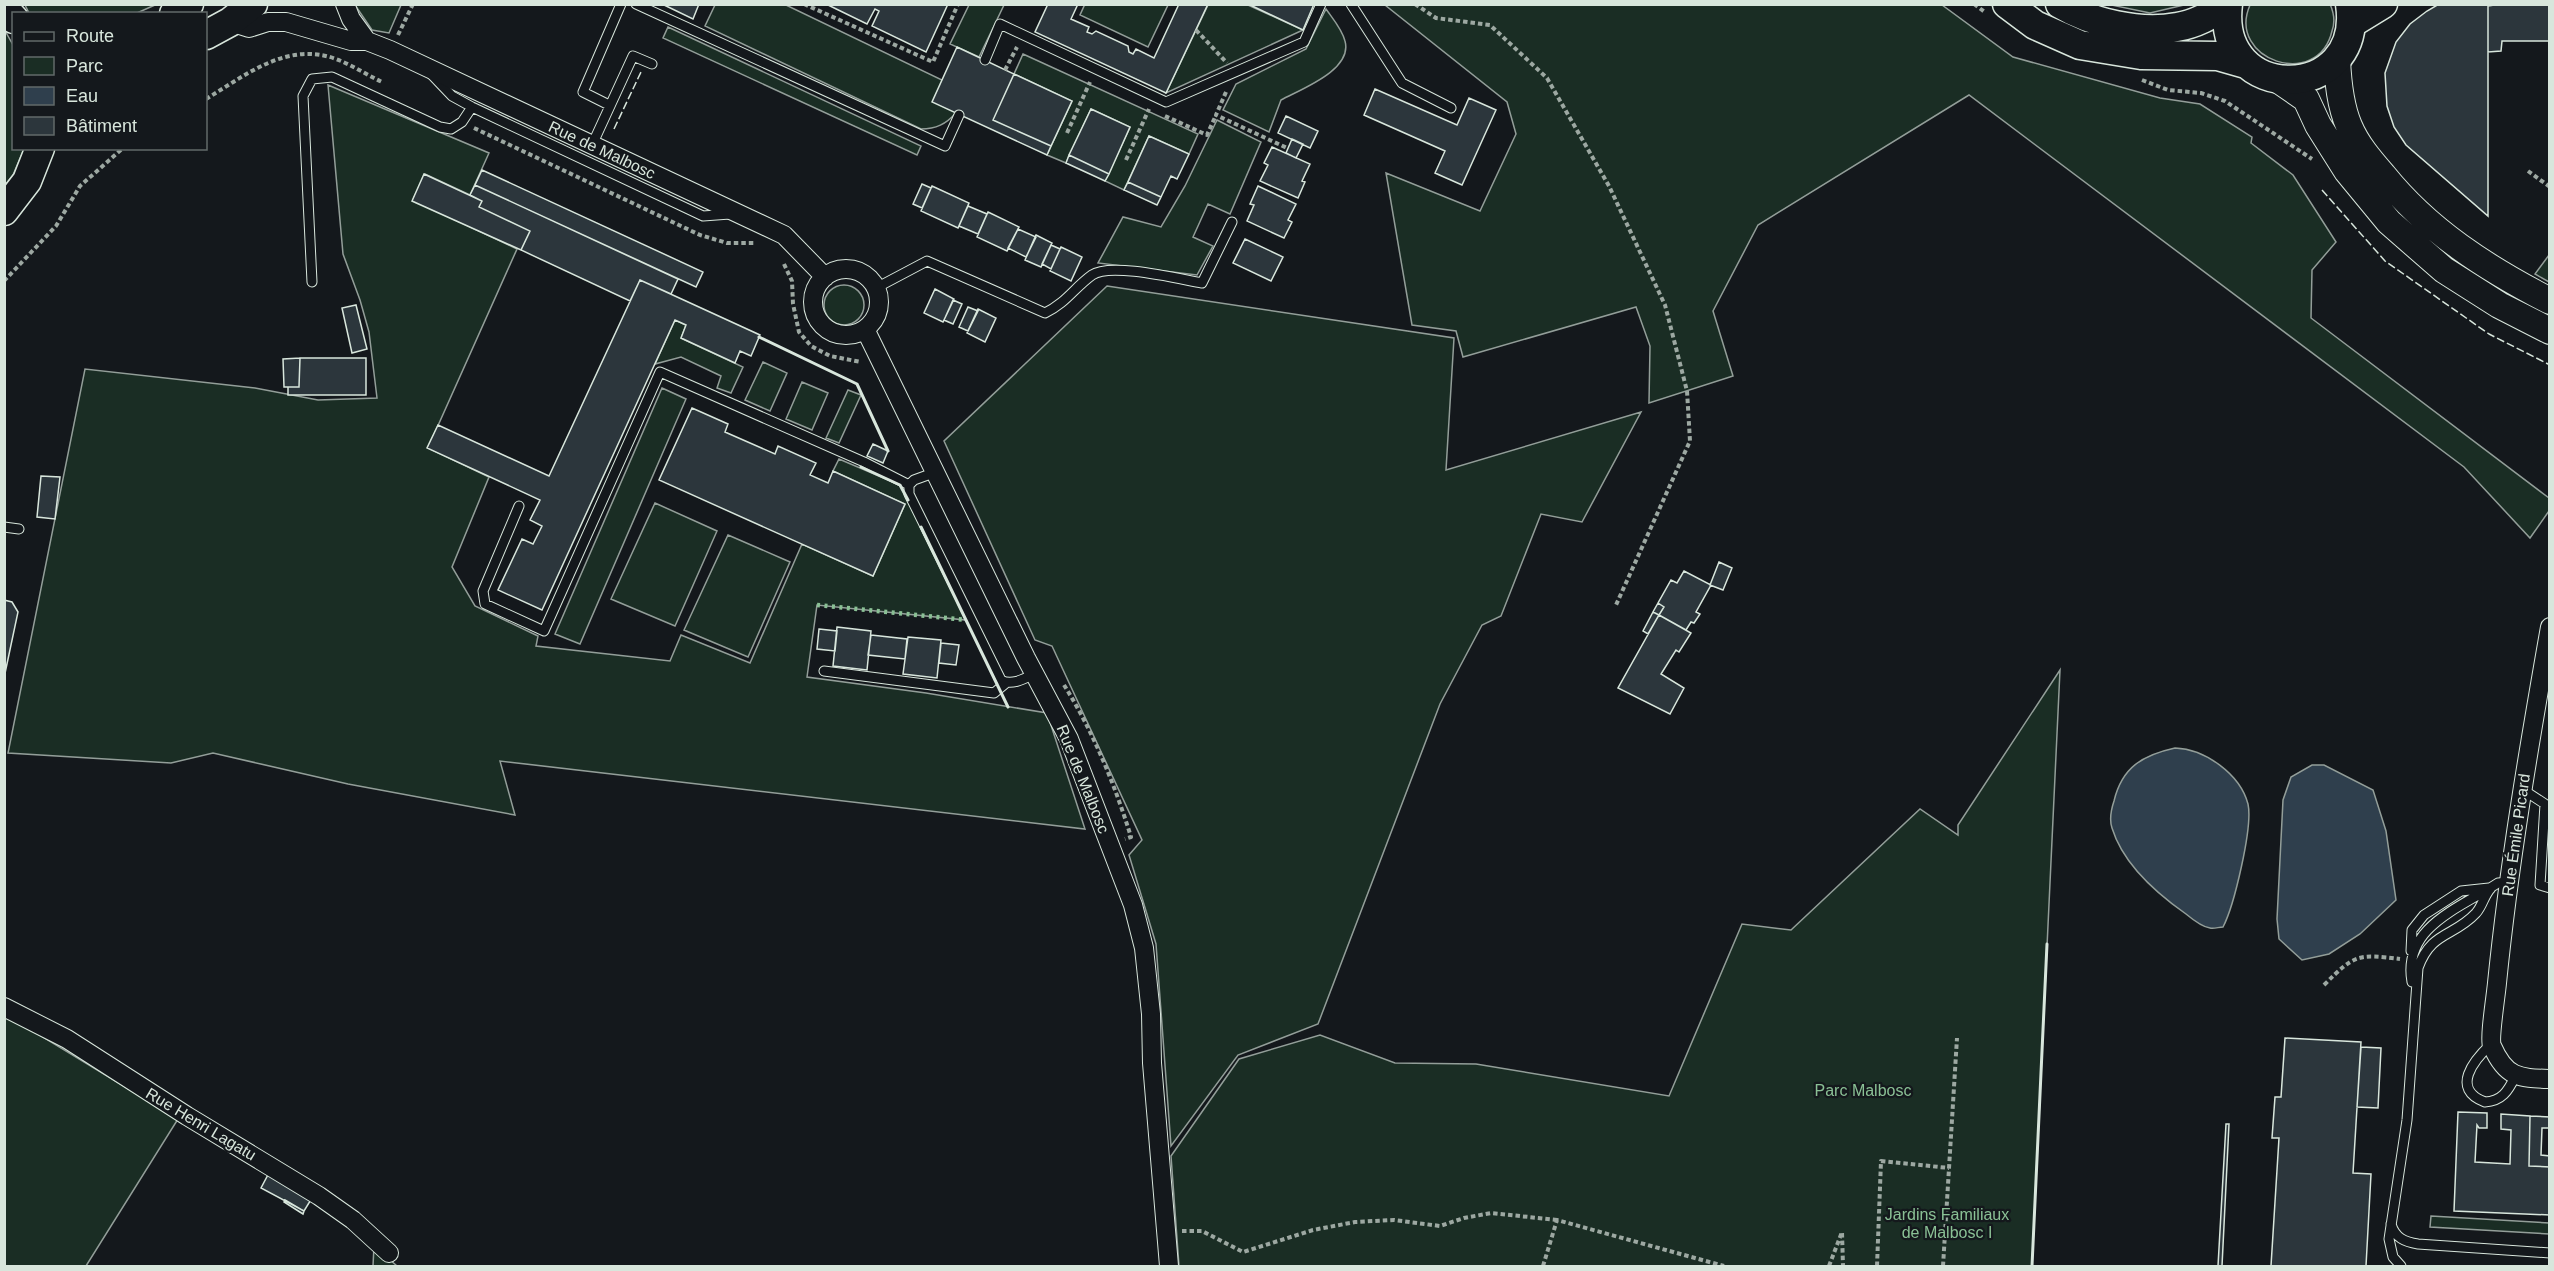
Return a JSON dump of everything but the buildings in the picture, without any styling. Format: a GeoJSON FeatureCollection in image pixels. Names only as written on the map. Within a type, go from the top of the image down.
{"type":"FeatureCollection","features":[{"type":"Feature","properties":{"kind":"main road"},"geometry":{"type":"LineString","coordinates":[[207,34],[230,22],[253,4]]}},
{"type":"Feature","properties":{"kind":"main road"},"geometry":{"type":"LineString","coordinates":[[2060,4],[2108,23],[2142,29],[2176,28],[2206,19],[2227,5]]}},
{"type":"Feature","properties":{"kind":"main road"},"geometry":{"type":"LineString","coordinates":[[2280,81],[2296,81],[2325,70],[2337,59],[2347,42],[2351,14],[2384,4]]}},
{"type":"Feature","properties":{"kind":"main road"},"geometry":{"type":"LineString","coordinates":[[2227,5],[2226,21],[2235,52],[2246,64],[2262,75],[2280,81],[2306,99],[2318,125],[2347,171],[2389,222],[2444,270],[2499,305],[2550,331]]}},
{"type":"Feature","properties":{"kind":"main road"},"geometry":{"type":"LineString","coordinates":[[2000,11],[2080,45],[2142,55],[2218,57],[2246,64]]}},
{"type":"Feature","properties":{"kind":"main road"},"geometry":{"type":"LineString","coordinates":[[2337,59],[2342,104],[2349,126],[2368,158],[2405,202],[2463,251],[2511,281],[2550,301]]}},
{"type":"Feature","properties":{"kind":"main road"},"geometry":{"type":"LineString","coordinates":[[4,211],[27,182],[39,150]]}},
{"type":"Feature","properties":{"kind":"street","name":"Rue de Malbosc"},"geometry":{"type":"LineString","coordinates":[[345,4],[351,19],[367,40],[784,235],[825,277]]}},
{"type":"Feature","properties":{"kind":"street","name":"Rue de Malbosc"},"geometry":{"type":"LineString","coordinates":[[230,22],[249,28],[268,22],[286,22],[351,41],[367,40]]}},
{"type":"Feature","properties":{"kind":"street"},"geometry":{"type":"LineString","coordinates":[[846,269],[857,271],[869,279],[876,288],[879,299],[878,310],[873,321],[865,329],[844,335],[824,326],[816,317],[813,306],[814,294],[825,277],[834,271],[846,269]]}},
{"type":"Feature","properties":{"kind":"street","name":"Rue de Malbosc"},"geometry":{"type":"LineString","coordinates":[[865,329],[1068,739],[1133,905],[1144,948],[1151,1014],[1152,1063],[1169,1266]]}},
{"type":"Feature","properties":{"kind":"street","name":"Rue Émile Picard"},"geometry":{"type":"LineString","coordinates":[[2491,1044],[2522,789],[2550,627]]}},
{"type":"Feature","properties":{"kind":"street","name":"Rue Henri Lagatu"},"geometry":{"type":"LineString","coordinates":[[4,1007],[67,1039],[204,1127],[319,1196],[353,1220],[389,1253]]}},
{"type":"Feature","properties":{"kind":"street"},"geometry":{"type":"LineString","coordinates":[[2491,1044],[2504,1066],[2515,1077],[2550,1079]]}},
{"type":"Feature","properties":{"kind":"lane"},"geometry":{"type":"LineString","coordinates":[[609,105],[583,92],[621,4]]}},
{"type":"Feature","properties":{"kind":"lane"},"geometry":{"type":"LineString","coordinates":[[636,4],[945,146],[959,115]]}},
{"type":"Feature","properties":{"kind":"lane"},"geometry":{"type":"LineString","coordinates":[[985,60],[1000,24],[1166,102],[1304,42],[1321,4]]}},
{"type":"Feature","properties":{"kind":"lane"},"geometry":{"type":"LineString","coordinates":[[1351,4],[1402,83],[1451,108]]}},
{"type":"Feature","properties":{"kind":"lane"},"geometry":{"type":"LineString","coordinates":[[592,146],[633,56],[651,64]]}},
{"type":"Feature","properties":{"kind":"lane"},"geometry":{"type":"LineString","coordinates":[[424,67],[452,96],[472,107],[703,216],[742,214]]}},
{"type":"Feature","properties":{"kind":"lane"},"geometry":{"type":"LineString","coordinates":[[312,282],[303,96],[312,79],[332,77],[440,127],[451,129],[462,122],[472,107]]}},
{"type":"Feature","properties":{"kind":"lane"},"geometry":{"type":"LineString","coordinates":[[876,288],[927,261],[1045,313],[1060,306],[1094,274],[1124,270],[1202,283],[1232,222]]}},
{"type":"Feature","properties":{"kind":"lane"},"geometry":{"type":"LineString","coordinates":[[519,506],[483,591],[485,604],[544,631],[660,372],[864,462],[909,485]]}},
{"type":"Feature","properties":{"kind":"lane"},"geometry":{"type":"LineString","coordinates":[[936,472],[914,480],[909,485],[909,494],[1001,680],[1006,683]]}},
{"type":"Feature","properties":{"kind":"lane"},"geometry":{"type":"LineString","coordinates":[[4,527],[19,529]]}},
{"type":"Feature","properties":{"kind":"lane"},"geometry":{"type":"LineString","coordinates":[[824,671],[994,693],[1006,683],[1034,674]]}},
{"type":"Feature","properties":{"kind":"lane"},"geometry":{"type":"LineString","coordinates":[[2522,789],[2545,804],[2540,885],[2550,888]]}},
{"type":"Feature","properties":{"kind":"lane"},"geometry":{"type":"LineString","coordinates":[[2414,992],[2411,961],[2415,945],[2426,930],[2498,883],[2510,882]]}},
{"type":"Feature","properties":{"kind":"lane"},"geometry":{"type":"LineString","coordinates":[[2401,1266],[2390,1248],[2391,1222],[2407,1120],[2414,992],[2418,968],[2428,948],[2437,939],[2475,914],[2491,888]]}},
{"type":"Feature","properties":{"kind":"lane"},"geometry":{"type":"LineString","coordinates":[[2491,1044],[2472,1066],[2468,1080],[2472,1095],[2485,1102],[2500,1099],[2510,1088],[2515,1077]]}},
{"type":"Feature","properties":{"kind":"lane"},"geometry":{"type":"LineString","coordinates":[[2391,1222],[2398,1236],[2406,1242],[2550,1253]]}},
{"type":"Feature","properties":{"kind":"path"},"geometry":{"type":"LineString","coordinates":[[804,4],[933,62],[958,4]]}},
{"type":"Feature","properties":{"kind":"path"},"geometry":{"type":"LineString","coordinates":[[1414,4],[1436,18],[1490,25],[1547,78],[1609,186],[1665,305],[1687,391],[1690,441],[1616,605]]}},
{"type":"Feature","properties":{"kind":"path"},"geometry":{"type":"LineString","coordinates":[[1974,4],[2000,11]]}},
{"type":"Feature","properties":{"kind":"path"},"geometry":{"type":"LineString","coordinates":[[1196,30],[1235,72],[1216,115],[1287,148]]}},
{"type":"Feature","properties":{"kind":"path"},"geometry":{"type":"LineString","coordinates":[[2139,79],[2168,90],[2201,93],[2225,101],[2321,165]]}},
{"type":"Feature","properties":{"kind":"path"},"geometry":{"type":"LineString","coordinates":[[1067,133],[1090,81]]}},
{"type":"Feature","properties":{"kind":"path"},"geometry":{"type":"LineString","coordinates":[[207,98],[235,82]]}},
{"type":"Feature","properties":{"kind":"path"},"geometry":{"type":"LineString","coordinates":[[1126,160],[1150,109]]}},
{"type":"Feature","properties":{"kind":"path"},"geometry":{"type":"LineString","coordinates":[[462,122],[700,235],[727,243],[750,242],[763,246]]}},
{"type":"Feature","properties":{"kind":"path"},"geometry":{"type":"LineString","coordinates":[[4,281],[56,226],[80,186],[121,150]]}},
{"type":"Feature","properties":{"kind":"path"},"geometry":{"type":"LineString","coordinates":[[2528,171],[2550,187]]}},
{"type":"Feature","properties":{"kind":"path"},"geometry":{"type":"LineString","coordinates":[[783,261],[792,281],[793,304],[799,332],[811,346],[830,356],[858,363],[878,355]]}},
{"type":"Feature","properties":{"kind":"path"},"geometry":{"type":"LineString","coordinates":[[1062,682],[1081,712],[1131,837],[1106,835]]}},
{"type":"Feature","properties":{"kind":"path"},"geometry":{"type":"LineString","coordinates":[[2324,985],[2341,968],[2367,955],[2411,961]]}},
{"type":"Feature","properties":{"kind":"path"},"geometry":{"type":"LineString","coordinates":[[1943,1266],[1957,1038]]}},
{"type":"Feature","properties":{"kind":"path"},"geometry":{"type":"LineString","coordinates":[[1877,1266],[1881,1161],[1949,1168]]}},
{"type":"Feature","properties":{"kind":"path"},"geometry":{"type":"LineString","coordinates":[[1166,1231],[1202,1231],[1243,1252],[1313,1230],[1354,1222],[1394,1220],[1440,1226],[1464,1218],[1491,1214],[1557,1220],[1724,1266]]}},
{"type":"Feature","properties":{"kind":"path"},"geometry":{"type":"LineString","coordinates":[[1543,1266],[1557,1220]]}},
{"type":"Feature","properties":{"kind":"path"},"geometry":{"type":"LineString","coordinates":[[1829,1266],[1842,1232],[1843,1266]]}},
{"type":"Feature","properties":{"kind":"green space"},"geometry":{"type":"Polygon","coordinates":[[[1085,4],[1168,5],[1148,47],[1080,15],[1085,4]]]}},
{"type":"Feature","properties":{"kind":"green space"},"geometry":{"type":"Polygon","coordinates":[[[2111,4],[2184,5],[2150,13],[2111,4]]]}},
{"type":"Feature","properties":{"kind":"green space"},"geometry":{"type":"Polygon","coordinates":[[[2330,4],[2334,18],[2332,31],[2323,49],[2310,60],[2294,64],[2277,61],[2262,53],[2251,41],[2246,24],[2250,5],[2330,4]]]}},
{"type":"Feature","properties":{"kind":"green space"},"geometry":{"type":"Polygon","coordinates":[[[25,5],[155,5],[139,12],[28,12],[25,5]]]}},
{"type":"Feature","properties":{"kind":"green space"},"geometry":{"type":"Polygon","coordinates":[[[355,5],[401,5],[389,33],[372,30],[355,5]]]}},
{"type":"Feature","properties":{"kind":"green space"},"geometry":{"type":"Polygon","coordinates":[[[715,5],[786,5],[942,80],[956,113],[940,125],[921,129],[705,26],[715,5]]]}},
{"type":"Feature","properties":{"kind":"green space"},"geometry":{"type":"Polygon","coordinates":[[[969,5],[1004,5],[979,57],[950,44],[969,5]]]}},
{"type":"Feature","properties":{"kind":"green space"},"geometry":{"type":"Polygon","coordinates":[[[1208,5],[1248,5],[1303,30],[1166,93],[1208,5]]]}},
{"type":"Feature","properties":{"kind":"green space"},"geometry":{"type":"Polygon","coordinates":[[[1385,5],[1942,5],[2013,57],[2160,98],[2200,104],[2252,137],[2251,143],[2293,175],[2336,242],[2312,270],[2311,318],[2549,498],[2549,511],[2530,538],[2464,467],[1969,95],[1758,225],[1713,311],[1733,376],[1649,403],[1650,346],[1636,307],[1463,357],[1456,331],[1412,325],[1386,173],[1480,211],[1516,134],[1507,102],[1385,5]]]}},
{"type":"Feature","properties":{"kind":"green space"},"geometry":{"type":"Polygon","coordinates":[[[1326,9],[1340,28],[1345,41],[1345,51],[1334,70],[1281,100],[1269,132],[1223,110],[1236,84],[1306,49],[1326,9]]]}},
{"type":"Feature","properties":{"kind":"green space"},"geometry":{"type":"Polygon","coordinates":[[[668,27],[921,146],[917,155],[663,38],[668,27]]]}},
{"type":"Feature","properties":{"kind":"green space"},"geometry":{"type":"Polygon","coordinates":[[[4,29],[12,43],[12,150],[24,150],[13,175],[5,185],[4,29]]]}},
{"type":"Feature","properties":{"kind":"green space"},"geometry":{"type":"Polygon","coordinates":[[[1023,54],[1198,134],[1189,154],[1149,136],[1124,190],[1105,181],[1130,127],[1091,109],[1066,163],[1047,155],[1072,101],[1014,74],[1023,54]]]}},
{"type":"Feature","properties":{"kind":"green space"},"geometry":{"type":"Polygon","coordinates":[[[328,85],[489,153],[470,195],[425,174],[413,200],[517,249],[428,448],[489,477],[452,567],[475,606],[538,636],[536,646],[670,661],[681,635],[750,663],[802,544],[873,576],[905,504],[833,471],[839,459],[900,485],[966,620],[817,605],[807,677],[926,693],[1047,713],[1085,829],[500,761],[515,815],[348,784],[213,753],[171,763],[8,753],[85,369],[255,388],[318,400],[377,398],[369,332],[343,254],[328,85]]]}},
{"type":"Feature","properties":{"kind":"green space"},"geometry":{"type":"Polygon","coordinates":[[[1217,120],[1261,142],[1230,214],[1208,204],[1193,237],[1213,246],[1197,275],[1098,263],[1123,217],[1161,227],[1185,186],[1217,120]]]}},
{"type":"Feature","properties":{"kind":"green space"},"geometry":{"type":"Polygon","coordinates":[[[2549,255],[2549,282],[2535,274],[2549,255]]]}},
{"type":"Feature","properties":{"kind":"green space"},"geometry":{"type":"Polygon","coordinates":[[[844,285],[852,286],[858,291],[863,297],[863,313],[858,319],[852,324],[844,325],[836,324],[830,319],[825,313],[824,305],[825,297],[830,291],[836,286],[844,285]]]}},
{"type":"Feature","properties":{"kind":"green space"},"geometry":{"type":"Polygon","coordinates":[[[1107,286],[1454,338],[1446,470],[1641,412],[1582,522],[1541,514],[1501,616],[1482,625],[1440,704],[1318,1024],[1238,1055],[1171,1146],[1156,944],[1129,855],[1142,840],[1052,646],[1035,640],[944,441],[1107,286]]]}},
{"type":"Feature","properties":{"kind":"green space"},"geometry":{"type":"Polygon","coordinates":[[[675,320],[686,325],[681,338],[743,367],[731,393],[717,388],[721,376],[681,357],[655,364],[675,320]]]}},
{"type":"Feature","properties":{"kind":"green space"},"geometry":{"type":"Polygon","coordinates":[[[763,362],[787,373],[770,411],[745,400],[763,362]]]}},
{"type":"Feature","properties":{"kind":"green space"},"geometry":{"type":"Polygon","coordinates":[[[802,382],[828,393],[812,430],[786,419],[802,382]]]}},
{"type":"Feature","properties":{"kind":"green space"},"geometry":{"type":"Polygon","coordinates":[[[662,388],[686,399],[580,644],[555,634],[662,388]]]}},
{"type":"Feature","properties":{"kind":"green space"},"geometry":{"type":"Polygon","coordinates":[[[848,390],[861,395],[839,443],[826,438],[848,390]]]}},
{"type":"Feature","properties":{"kind":"green space"},"geometry":{"type":"Polygon","coordinates":[[[655,503],[717,531],[675,626],[611,599],[655,503]]]}},
{"type":"Feature","properties":{"kind":"green space"},"geometry":{"type":"Polygon","coordinates":[[[728,535],[790,562],[748,657],[684,630],[728,535]]]}},
{"type":"Feature","properties":{"kind":"green space","name":"Parc Malbosc"},"geometry":{"type":"Polygon","coordinates":[[[2060,670],[2032,1266],[1179,1266],[1171,1156],[1239,1059],[1320,1035],[1395,1063],[1476,1064],[1669,1096],[1742,924],[1791,930],[1920,809],[1958,835],[1958,825],[2060,670]]]}},
{"type":"Feature","properties":{"kind":"green space"},"geometry":{"type":"Polygon","coordinates":[[[5,1014],[178,1119],[86,1266],[5,1266],[5,1014]]]}},
{"type":"Feature","properties":{"kind":"green space"},"geometry":{"type":"Polygon","coordinates":[[[2431,1216],[2549,1223],[2549,1234],[2430,1227],[2431,1216]]]}},
{"type":"Feature","properties":{"kind":"green space"},"geometry":{"type":"Polygon","coordinates":[[[374,1246],[397,1266],[373,1266],[374,1246]]]}},
{"type":"Feature","properties":{"kind":"water"},"geometry":{"type":"Polygon","coordinates":[[[2175,748],[2198,753],[2220,765],[2237,783],[2248,804],[2248,830],[2242,866],[2223,927],[2212,928],[2200,924],[2152,887],[2124,854],[2112,828],[2111,811],[2122,779],[2128,771],[2153,754],[2175,748]]]}},
{"type":"Feature","properties":{"kind":"water"},"geometry":{"type":"Polygon","coordinates":[[[2312,765],[2324,765],[2373,790],[2386,831],[2396,900],[2360,934],[2329,954],[2302,960],[2279,939],[2277,919],[2283,800],[2291,777],[2312,765]]]}},
{"type":"Feature","properties":{"kind":"hedge"},"geometry":{"type":"LineString","coordinates":[[817,605],[966,620]]}},
{"type":"Feature","properties":{"kind":"fence"},"geometry":{"type":"LineString","coordinates":[[614,129],[641,72]]}},
{"type":"Feature","properties":{"kind":"fence"},"geometry":{"type":"LineString","coordinates":[[2322,190],[2385,261],[2489,334],[2550,365]]}},
{"type":"Feature","properties":{"kind":"wall"},"geometry":{"type":"LineString","coordinates":[[759,337],[857,384],[888,451]]}},
{"type":"Feature","properties":{"kind":"wall"},"geometry":{"type":"LineString","coordinates":[[861,467],[900,485],[908,500]]}},
{"type":"Feature","properties":{"kind":"wall"},"geometry":{"type":"LineString","coordinates":[[921,527],[1008,707]]}},
{"type":"Feature","properties":{"kind":"wall"},"geometry":{"type":"LineString","coordinates":[[2032,1266],[2047,944]]}},
{"type":"Feature","properties":{"kind":"park label","name":"Jardins Familiaux de Malbosc I"},"geometry":{"type":"Point","coordinates":[1947,1223]}}]}
